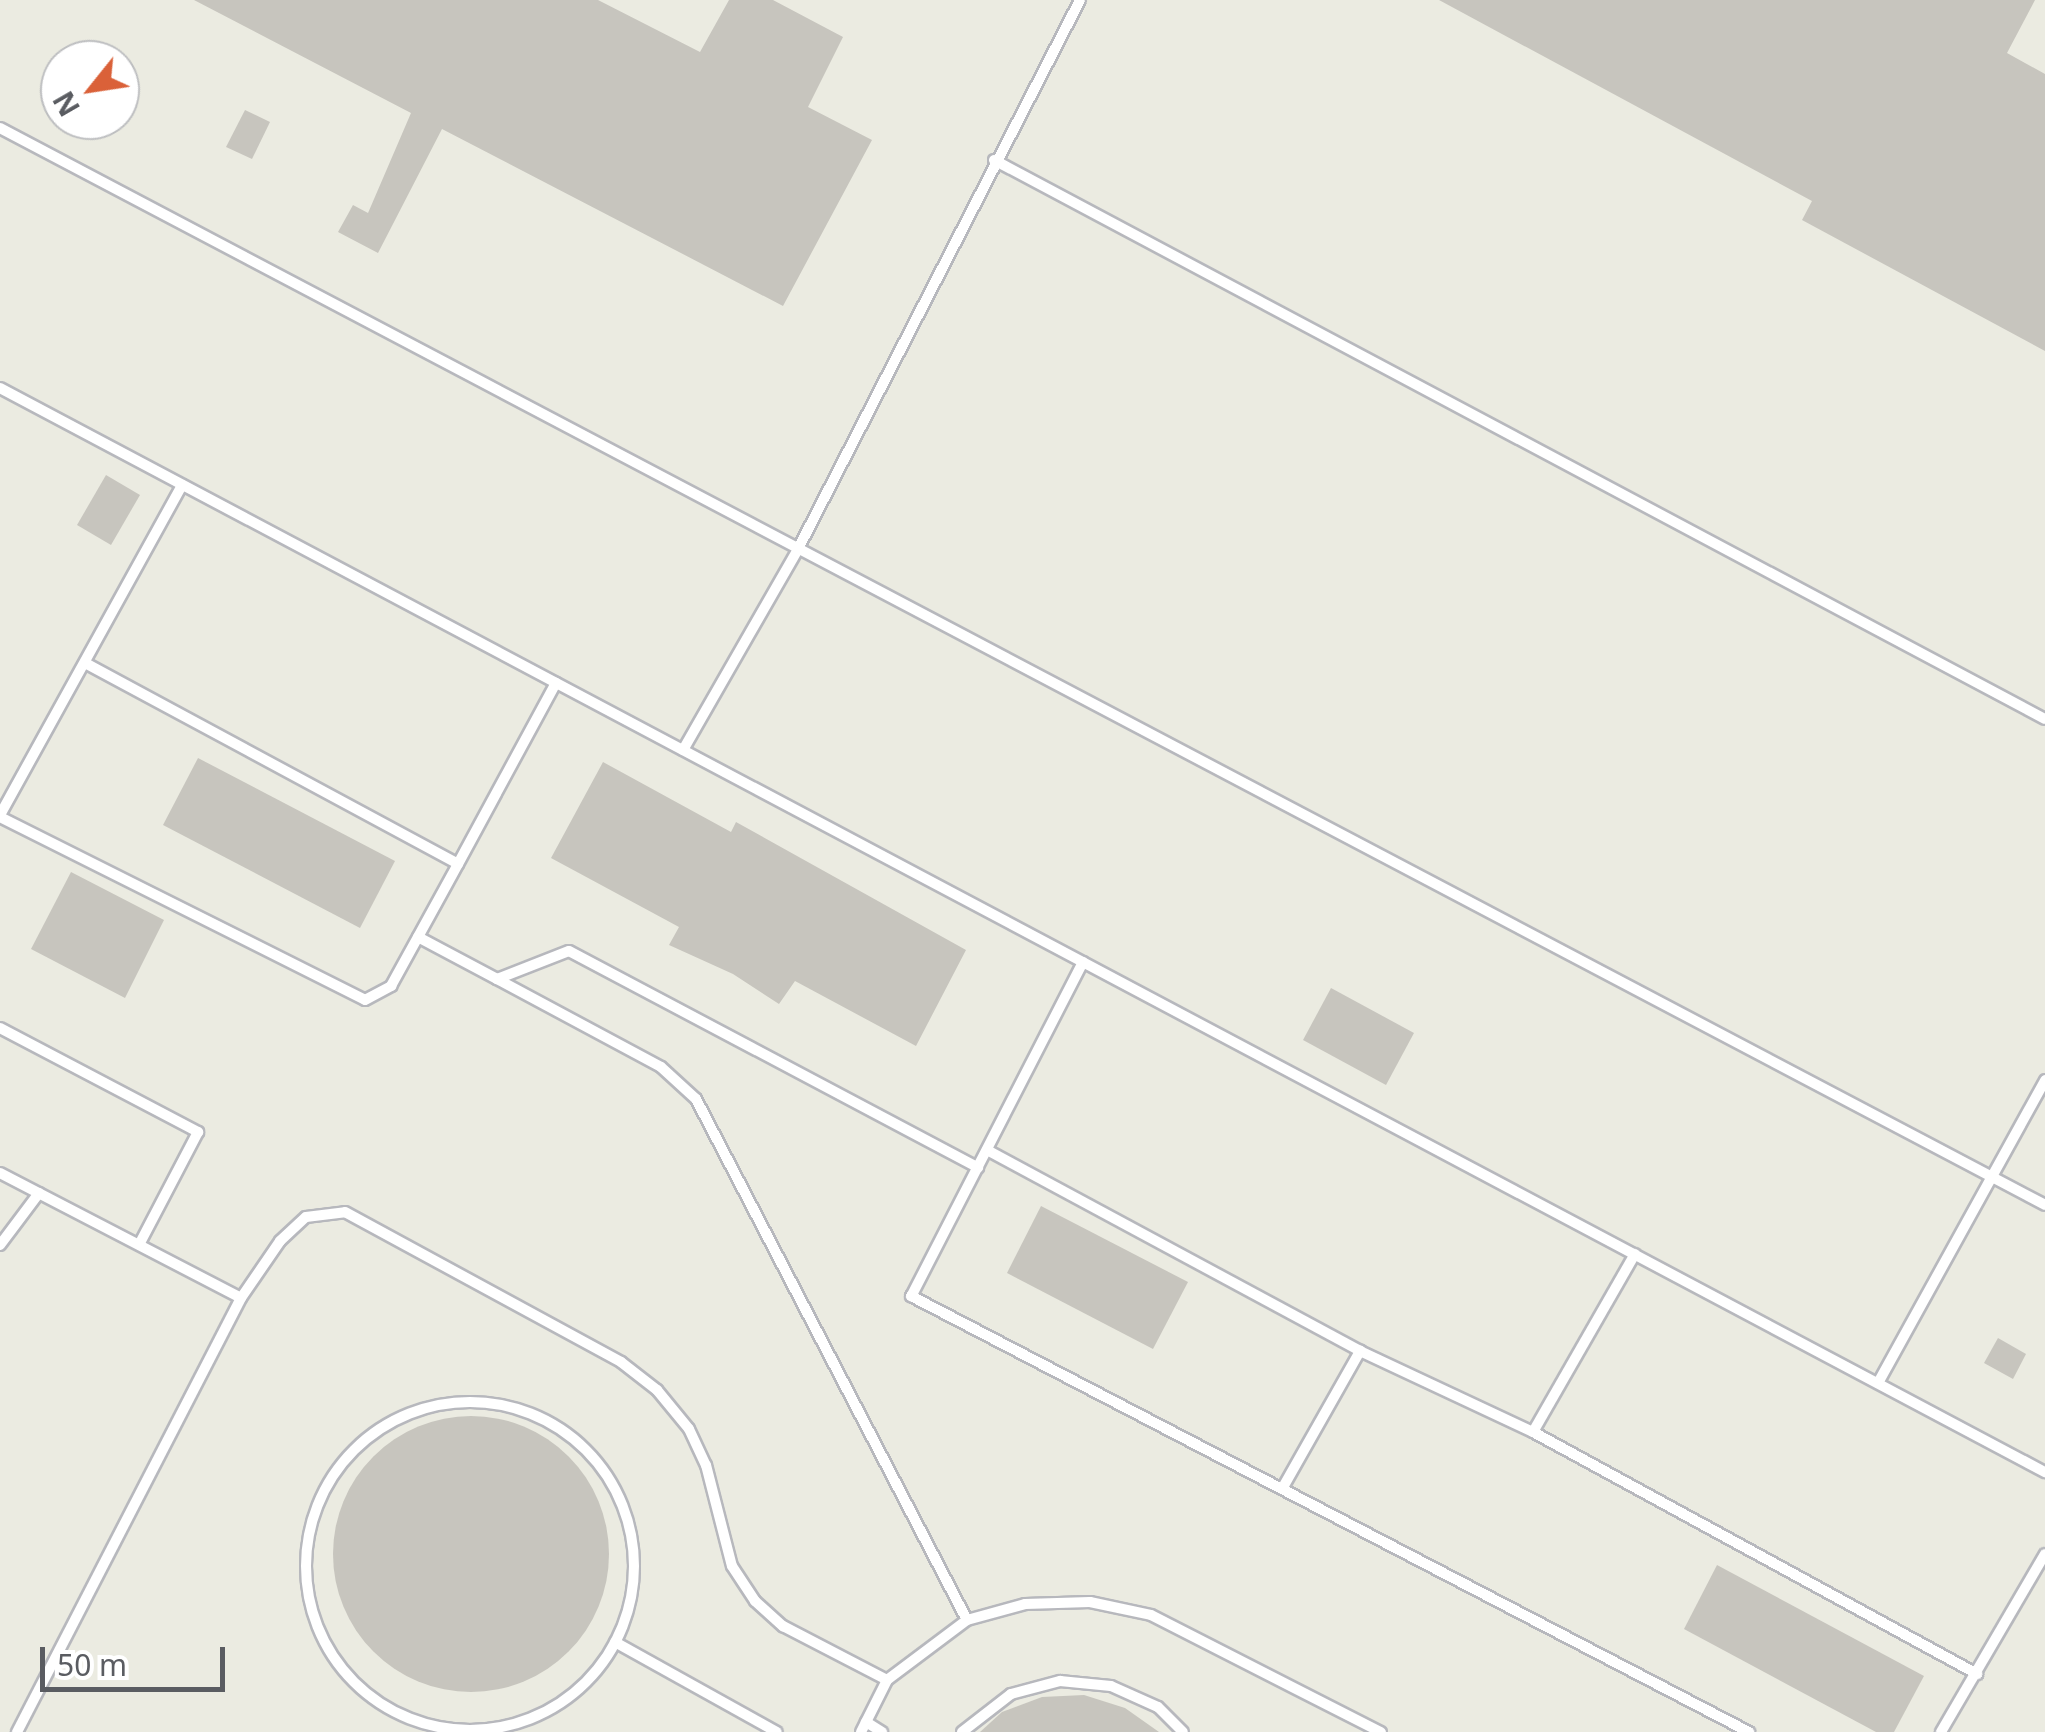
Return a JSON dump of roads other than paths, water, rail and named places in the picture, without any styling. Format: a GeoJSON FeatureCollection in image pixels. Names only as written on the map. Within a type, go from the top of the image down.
{"type":"FeatureCollection","features":[{"type":"Feature","properties":{"kind":"lane"},"geometry":{"type":"LineString","coordinates":[[683,750],[798,550],[994,160],[1080,0]]}},
{"type":"Feature","properties":{"kind":"lane"},"geometry":{"type":"LineString","coordinates":[[0,128],[2045,1205]]}},
{"type":"Feature","properties":{"kind":"lane"},"geometry":{"type":"LineString","coordinates":[[994,160],[2045,719]]}},
{"type":"Feature","properties":{"kind":"lane"},"geometry":{"type":"LineString","coordinates":[[0,388],[2045,1472]]}},
{"type":"Feature","properties":{"kind":"lane"},"geometry":{"type":"LineString","coordinates":[[182,485],[0,816],[346,995],[379,996],[418,937],[556,683]]}},
{"type":"Feature","properties":{"kind":"lane"},"geometry":{"type":"LineString","coordinates":[[87,664],[458,864]]}},
{"type":"Feature","properties":{"kind":"lane"},"geometry":{"type":"LineString","coordinates":[[418,937],[661,1068],[714,1123],[967,1620]]}},
{"type":"Feature","properties":{"kind":"lane"},"geometry":{"type":"LineString","coordinates":[[497,978],[569,950],[978,1168]]}},
{"type":"Feature","properties":{"kind":"lane"},"geometry":{"type":"LineString","coordinates":[[1082,962],[911,1296],[1749,1732]]}},
{"type":"Feature","properties":{"kind":"lane"},"geometry":{"type":"LineString","coordinates":[[0,1028],[198,1132],[139,1246]]}},
{"type":"Feature","properties":{"kind":"lane"},"geometry":{"type":"LineString","coordinates":[[1878,1383],[2045,1080]]}},
{"type":"Feature","properties":{"kind":"lane"},"geometry":{"type":"LineString","coordinates":[[987,1150],[1360,1351],[1533,1432],[1977,1674]]}},
{"type":"Feature","properties":{"kind":"lane"},"geometry":{"type":"LineString","coordinates":[[0,1173],[242,1298]]}},
{"type":"Feature","properties":{"kind":"lane"},"geometry":{"type":"LineString","coordinates":[[0,1245],[39,1193]]}},
{"type":"Feature","properties":{"kind":"lane"},"geometry":{"type":"LineString","coordinates":[[17,1732],[242,1298],[306,1217],[344,1212],[621,1362],[657,1390],[690,1429],[706,1464],[732,1566],[755,1601],[784,1626],[887,1680]]}},
{"type":"Feature","properties":{"kind":"lane"},"geometry":{"type":"LineString","coordinates":[[1533,1432],[1635,1254]]}},
{"type":"Feature","properties":{"kind":"lane"},"geometry":{"type":"LineString","coordinates":[[1282,1489],[1360,1351]]}},
{"type":"Feature","properties":{"kind":"lane"},"geometry":{"type":"LineString","coordinates":[[484,1401],[534,1414],[589,1454],[612,1481],[631,1529],[634,1580],[615,1642],[595,1674],[556,1707],[508,1727],[457,1731],[407,1718],[364,1691],[330,1652],[308,1587],[306,1552],[318,1502],[344,1458],[384,1424],[432,1405],[484,1401]]}},
{"type":"Feature","properties":{"kind":"lane"},"geometry":{"type":"LineString","coordinates":[[1941,1732],[2045,1554]]}},
{"type":"Feature","properties":{"kind":"lane"},"geometry":{"type":"LineString","coordinates":[[882,1732],[864,1727],[887,1680],[967,1620],[1058,1603],[1150,1614],[1381,1732]]}},
{"type":"Feature","properties":{"kind":"lane"},"geometry":{"type":"LineString","coordinates":[[615,1642],[777,1732]]}},
{"type":"Feature","properties":{"kind":"lane"},"geometry":{"type":"LineString","coordinates":[[962,1732],[1010,1694],[1060,1681],[1111,1686],[1158,1708],[1182,1732]]}}]}
